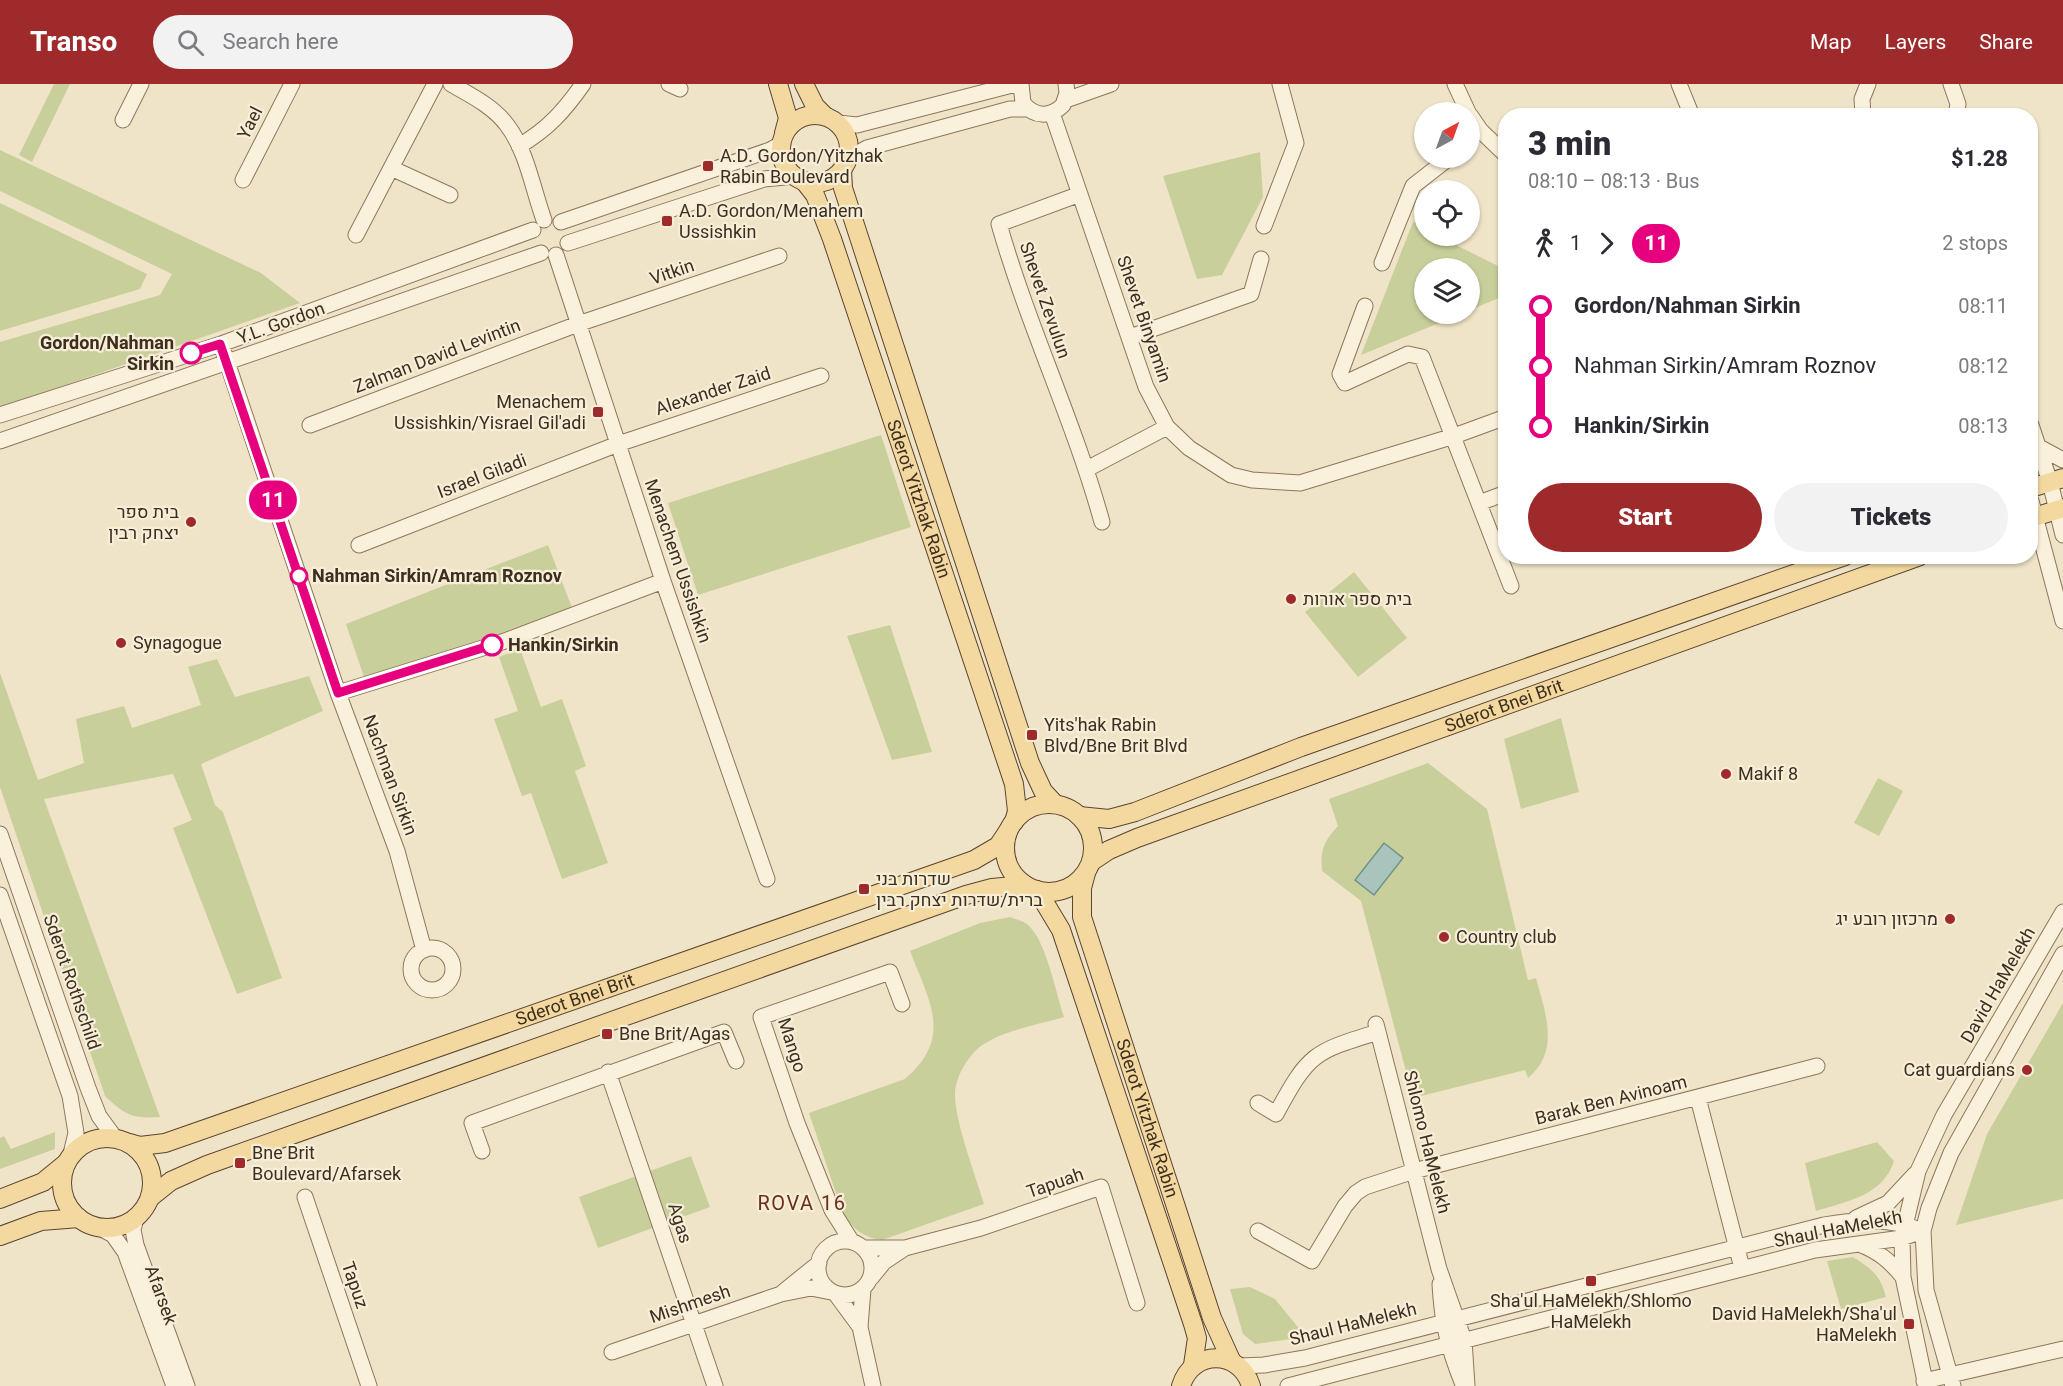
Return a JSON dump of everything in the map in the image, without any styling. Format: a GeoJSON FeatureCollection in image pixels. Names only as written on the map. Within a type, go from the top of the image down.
{"type":"FeatureCollection","features":[{"type":"Feature","properties":{"kind":"main road"},"geometry":{"type":"LineString","coordinates":[[778,84],[788,118],[782,139],[783,162],[799,179],[825,181],[845,164],[848,140],[815,106],[804,84]]}},
{"type":"Feature","properties":{"kind":"main road"},"geometry":{"type":"LineString","coordinates":[[782,139],[789,126],[806,116],[831,120]]}},
{"type":"Feature","properties":{"kind":"main road","name":"Sderot Yitzhak Rabin"},"geometry":{"type":"LineString","coordinates":[[845,164],[843,188],[1030,763],[1043,790],[1055,804]]}},
{"type":"Feature","properties":{"kind":"main road","name":"Sderot Yitzhak Rabin"},"geometry":{"type":"LineString","coordinates":[[799,179],[815,195],[832,239],[1014,784],[1017,811],[1011,826]]}},
{"type":"Feature","properties":{"kind":"main road"},"geometry":{"type":"LineString","coordinates":[[2038,486],[2057,479]]}},
{"type":"Feature","properties":{"kind":"main road"},"geometry":{"type":"LineString","coordinates":[[2038,511],[2060,509]]}},
{"type":"Feature","properties":{"kind":"main road","name":"Sderot Bnei Brit"},"geometry":{"type":"LineString","coordinates":[[1079,816],[1109,819],[1136,812],[1301,747],[1822,564]]}},
{"type":"Feature","properties":{"kind":"main road","name":"Sderot Bnei Brit"},"geometry":{"type":"LineString","coordinates":[[1089,868],[1108,850],[1146,834],[1898,564]]}},
{"type":"Feature","properties":{"kind":"main road"},"geometry":{"type":"LineString","coordinates":[[1055,804],[1079,816],[1092,837],[1089,868],[1076,883],[1064,890],[1050,892],[1031,888],[1014,874],[1007,861],[1005,845],[1011,826],[1032,807],[1055,804]]}},
{"type":"Feature","properties":{"kind":"main road","name":"Sderot Bnei Brit"},"geometry":{"type":"LineString","coordinates":[[123,1140],[140,1146],[165,1143],[974,860],[998,846],[1011,826]]}},
{"type":"Feature","properties":{"kind":"main road","name":"Sderot Yitzhak Rabin"},"geometry":{"type":"LineString","coordinates":[[1089,868],[1082,888],[1082,917],[1212,1318],[1235,1363],[1251,1386]]}},
{"type":"Feature","properties":{"kind":"main road","name":"Sderot Bnei Brit"},"geometry":{"type":"LineString","coordinates":[[151,1197],[187,1172],[966,895],[992,888],[1031,888]]}},
{"type":"Feature","properties":{"kind":"main road","name":"Sderot Yitzhak Rabin"},"geometry":{"type":"LineString","coordinates":[[1031,888],[1061,930],[1193,1324],[1197,1338],[1193,1365]]}},
{"type":"Feature","properties":{"kind":"main road"},"geometry":{"type":"LineString","coordinates":[[0,1199],[43,1182],[91,1140],[123,1140],[142,1153],[150,1166],[153,1182],[151,1197],[135,1218],[119,1227],[100,1227],[79,1218],[41,1221],[0,1236]]}},
{"type":"Feature","properties":{"kind":"main road"},"geometry":{"type":"LineString","coordinates":[[68,1159],[62,1176],[65,1199],[79,1218]]}},
{"type":"Feature","properties":{"kind":"main road"},"geometry":{"type":"LineString","coordinates":[[1181,1386],[1193,1365],[1211,1358],[1235,1363]]}},
{"type":"Feature","properties":{"kind":"street"},"geometry":{"type":"LineString","coordinates":[[123,120],[141,84]]}},
{"type":"Feature","properties":{"kind":"street","name":"Yael"},"geometry":{"type":"LineString","coordinates":[[243,180],[292,84]]}},
{"type":"Feature","properties":{"kind":"street"},"geometry":{"type":"LineString","coordinates":[[356,236],[435,84]]}},
{"type":"Feature","properties":{"kind":"street"},"geometry":{"type":"LineString","coordinates":[[451,84],[494,111],[507,125],[519,146],[539,225],[534,245],[548,254],[567,243],[764,179],[799,179]]}},
{"type":"Feature","properties":{"kind":"street"},"geometry":{"type":"LineString","coordinates":[[519,146],[542,132],[560,116],[583,84]]}},
{"type":"Feature","properties":{"kind":"street"},"geometry":{"type":"LineString","coordinates":[[831,120],[857,125],[1016,84]]}},
{"type":"Feature","properties":{"kind":"street"},"geometry":{"type":"LineString","coordinates":[[1020,84],[1020,96],[1028,109]]}},
{"type":"Feature","properties":{"kind":"street"},"geometry":{"type":"LineString","coordinates":[[845,164],[867,148],[1010,109],[1028,109],[1039,115],[1052,113],[1066,92],[1111,84]]}},
{"type":"Feature","properties":{"kind":"street"},"geometry":{"type":"LineString","coordinates":[[1264,226],[1296,143],[1280,84]]}},
{"type":"Feature","properties":{"kind":"street"},"geometry":{"type":"LineString","coordinates":[[1455,84],[1463,102]]}},
{"type":"Feature","properties":{"kind":"street"},"geometry":{"type":"LineString","coordinates":[[1679,84],[1689,108]]}},
{"type":"Feature","properties":{"kind":"street"},"geometry":{"type":"LineString","coordinates":[[1863,108],[1862,99],[1868,84]]}},
{"type":"Feature","properties":{"kind":"street"},"geometry":{"type":"LineString","coordinates":[[1957,85],[1957,108]]}},
{"type":"Feature","properties":{"kind":"street","name":"Shevet Binyamin"},"geometry":{"type":"LineString","coordinates":[[1052,113],[1146,387],[1167,428],[1189,448],[1231,475],[1252,480],[1300,483],[1454,436],[1498,420]]}},
{"type":"Feature","properties":{"kind":"street"},"geometry":{"type":"LineString","coordinates":[[539,225],[561,222],[770,150],[782,139]]}},
{"type":"Feature","properties":{"kind":"street"},"geometry":{"type":"LineString","coordinates":[[1480,139],[1498,150]]}},
{"type":"Feature","properties":{"kind":"street"},"geometry":{"type":"LineString","coordinates":[[391,168],[450,195]]}},
{"type":"Feature","properties":{"kind":"street"},"geometry":{"type":"LineString","coordinates":[[1382,263],[1413,186],[1436,168]]}},
{"type":"Feature","properties":{"kind":"street","name":"Shevet Zevulun"},"geometry":{"type":"LineString","coordinates":[[1080,194],[999,224],[1034,333],[1087,468],[1102,522]]}},
{"type":"Feature","properties":{"kind":"street"},"geometry":{"type":"LineString","coordinates":[[561,222],[568,232],[567,243]]}},
{"type":"Feature","properties":{"kind":"street","name":"Y.L. Gordon"},"geometry":{"type":"LineString","coordinates":[[0,415],[220,344],[539,225]]}},
{"type":"Feature","properties":{"kind":"street","name":"Y.L. Gordon"},"geometry":{"type":"LineString","coordinates":[[0,441],[548,254]]}},
{"type":"Feature","properties":{"kind":"street","name":"Menachem Ussishkin"},"geometry":{"type":"LineString","coordinates":[[548,254],[578,324],[663,580],[767,879]]}},
{"type":"Feature","properties":{"kind":"street","name":"Vitkin"},"geometry":{"type":"LineString","coordinates":[[578,324],[779,256]]}},
{"type":"Feature","properties":{"kind":"street"},"geometry":{"type":"LineString","coordinates":[[1130,337],[1251,294],[1261,259]]}},
{"type":"Feature","properties":{"kind":"street"},"geometry":{"type":"LineString","coordinates":[[1365,306],[1340,374],[1345,383],[1408,354],[1422,357],[1479,503],[1498,541]]}},
{"type":"Feature","properties":{"kind":"street","name":"Zalman David Levintin"},"geometry":{"type":"LineString","coordinates":[[310,425],[578,324]]}},
{"type":"Feature","properties":{"kind":"street","name":"Nachman Sirkin"},"geometry":{"type":"LineString","coordinates":[[220,344],[338,693],[397,851],[424,950]]}},
{"type":"Feature","properties":{"kind":"street","name":"Alexander Zaid"},"geometry":{"type":"LineString","coordinates":[[618,444],[821,376]]}},
{"type":"Feature","properties":{"kind":"street"},"geometry":{"type":"LineString","coordinates":[[1087,468],[1167,428]]}},
{"type":"Feature","properties":{"kind":"street","name":"Israel Giladi"},"geometry":{"type":"LineString","coordinates":[[359,545],[618,444]]}},
{"type":"Feature","properties":{"kind":"street"},"geometry":{"type":"LineString","coordinates":[[2038,444],[2057,479],[2063,534]]}},
{"type":"Feature","properties":{"kind":"street"},"geometry":{"type":"LineString","coordinates":[[2039,447],[2063,460]]}},
{"type":"Feature","properties":{"kind":"street"},"geometry":{"type":"LineString","coordinates":[[1479,503],[1498,496]]}},
{"type":"Feature","properties":{"kind":"street"},"geometry":{"type":"LineString","coordinates":[[2038,528],[2063,621]]}},
{"type":"Feature","properties":{"kind":"street"},"geometry":{"type":"LineString","coordinates":[[2038,552],[2049,562]]}},
{"type":"Feature","properties":{"kind":"street"},"geometry":{"type":"LineString","coordinates":[[1506,564],[1511,586]]}},
{"type":"Feature","properties":{"kind":"street"},"geometry":{"type":"LineString","coordinates":[[338,693],[502,642],[663,580]]}},
{"type":"Feature","properties":{"kind":"street","name":"Sderot Rothschild"},"geometry":{"type":"LineString","coordinates":[[0,834],[99,1116],[123,1140]]}},
{"type":"Feature","properties":{"kind":"street"},"geometry":{"type":"LineString","coordinates":[[0,895],[70,1096],[76,1133],[68,1159]]}},
{"type":"Feature","properties":{"kind":"street","name":"David HaMelekh"},"geometry":{"type":"LineString","coordinates":[[1925,1383],[1903,1277],[1904,1231],[1918,1171],[1944,1115],[2063,912]]}},
{"type":"Feature","properties":{"kind":"street"},"geometry":{"type":"LineString","coordinates":[[1952,1380],[1926,1290],[1923,1231],[1929,1208],[1951,1153],[2063,954]]}},
{"type":"Feature","properties":{"kind":"street","name":"Mango"},"geometry":{"type":"LineString","coordinates":[[858,1245],[832,1210],[797,1123],[762,1017],[890,972],[902,1004]]}},
{"type":"Feature","properties":{"kind":"street","name":"Shlomo HaMelekh"},"geometry":{"type":"LineString","coordinates":[[1258,1103],[1276,1114],[1299,1071],[1312,1059],[1335,1046],[1377,1028],[1439,1269],[1464,1340],[1465,1386]]}},
{"type":"Feature","properties":{"kind":"street"},"geometry":{"type":"LineString","coordinates":[[482,1151],[472,1124],[608,1072],[724,1032],[736,1061]]}},
{"type":"Feature","properties":{"kind":"street","name":"Barak Ben Avinoam"},"geometry":{"type":"LineString","coordinates":[[1258,1231],[1312,1261],[1345,1206],[1365,1186],[1414,1171],[1817,1066]]}},
{"type":"Feature","properties":{"kind":"street","name":"Agas"},"geometry":{"type":"LineString","coordinates":[[608,1072],[715,1386]]}},
{"type":"Feature","properties":{"kind":"street"},"geometry":{"type":"LineString","coordinates":[[1698,1098],[1742,1268]]}},
{"type":"Feature","properties":{"kind":"street"},"geometry":{"type":"LineString","coordinates":[[1850,1220],[1888,1203],[1918,1171]]}},
{"type":"Feature","properties":{"kind":"street","name":"Tapuah"},"geometry":{"type":"LineString","coordinates":[[858,1245],[905,1248],[992,1225],[1101,1187],[1137,1303]]}},
{"type":"Feature","properties":{"kind":"street","name":"Tapuz"},"geometry":{"type":"LineString","coordinates":[[305,1197],[369,1386]]}},
{"type":"Feature","properties":{"kind":"street","name":"Mango"},"geometry":{"type":"LineString","coordinates":[[830,1246],[832,1210]]}},
{"type":"Feature","properties":{"kind":"street","name":"Afarsek"},"geometry":{"type":"LineString","coordinates":[[135,1218],[133,1230],[136,1245],[187,1386]]}},
{"type":"Feature","properties":{"kind":"street","name":"Shaul HaMelekh"},"geometry":{"type":"LineString","coordinates":[[1235,1363],[1264,1365],[1305,1358],[1736,1246],[1850,1220],[1904,1231],[1923,1231]]}},
{"type":"Feature","properties":{"kind":"street","name":"Afarsek"},"geometry":{"type":"LineString","coordinates":[[100,1227],[113,1235],[125,1252],[174,1386]]}},
{"type":"Feature","properties":{"kind":"street","name":"Shaul HaMelekh"},"geometry":{"type":"LineString","coordinates":[[1288,1386],[1742,1268],[1904,1231]]}},
{"type":"Feature","properties":{"kind":"street"},"geometry":{"type":"LineString","coordinates":[[860,1327],[833,1292],[822,1282],[819,1263],[830,1246],[844,1241],[858,1245],[871,1262],[860,1327],[873,1386]]}},
{"type":"Feature","properties":{"kind":"street"},"geometry":{"type":"LineString","coordinates":[[1856,1243],[1872,1248],[1890,1261],[1903,1277]]}},
{"type":"Feature","properties":{"kind":"street","name":"Tapuah"},"geometry":{"type":"LineString","coordinates":[[867,1283],[884,1262],[905,1248]]}},
{"type":"Feature","properties":{"kind":"street","name":"Mishmesh"},"geometry":{"type":"LineString","coordinates":[[781,1294],[819,1263]]}},
{"type":"Feature","properties":{"kind":"street","name":"Shlomo HaMelekh"},"geometry":{"type":"LineString","coordinates":[[1439,1269],[1442,1322],[1447,1344],[1465,1386]]}},
{"type":"Feature","properties":{"kind":"street"},"geometry":{"type":"LineString","coordinates":[[833,1292],[850,1295],[867,1283]]}},
{"type":"Feature","properties":{"kind":"street","name":"Mishmesh"},"geometry":{"type":"LineString","coordinates":[[612,1352],[781,1294],[811,1288],[833,1292]]}},
{"type":"Feature","properties":{"kind":"street"},"geometry":{"type":"LineString","coordinates":[[1925,1383],[1952,1380],[2063,1349]]}},
{"type":"Feature","properties":{"kind":"green space"},"geometry":{"type":"Polygon","coordinates":[[[54,84],[70,84],[32,162],[19,155],[54,84]]]}},
{"type":"Feature","properties":{"kind":"green space"},"geometry":{"type":"Polygon","coordinates":[[[0,150],[261,273],[300,303],[0,408],[0,342],[160,295],[172,274],[0,191],[0,150]]]}},
{"type":"Feature","properties":{"kind":"green space"},"geometry":{"type":"Polygon","coordinates":[[[1260,152],[1263,197],[1222,275],[1197,279],[1163,176],[1260,152]]]}},
{"type":"Feature","properties":{"kind":"green space"},"geometry":{"type":"Polygon","coordinates":[[[0,203],[147,274],[140,289],[0,331],[0,203]]]}},
{"type":"Feature","properties":{"kind":"green space"},"geometry":{"type":"Polygon","coordinates":[[[1413,222],[1414,246],[1458,246],[1498,266],[1498,298],[1480,306],[1480,258],[1414,258],[1414,324],[1437,324],[1361,355],[1413,222]]]}},
{"type":"Feature","properties":{"kind":"green space"},"geometry":{"type":"Polygon","coordinates":[[[881,435],[911,527],[698,595],[668,503],[881,435]]]}},
{"type":"Feature","properties":{"kind":"green space"},"geometry":{"type":"Polygon","coordinates":[[[548,545],[574,613],[367,686],[346,624],[548,545]]]}},
{"type":"Feature","properties":{"kind":"green space"},"geometry":{"type":"Polygon","coordinates":[[[1354,572],[1407,638],[1358,677],[1305,612],[1354,572]]]}},
{"type":"Feature","properties":{"kind":"green space"},"geometry":{"type":"Polygon","coordinates":[[[890,625],[932,752],[892,760],[847,636],[890,625]]]}},
{"type":"Feature","properties":{"kind":"green space"},"geometry":{"type":"Polygon","coordinates":[[[520,649],[541,707],[562,699],[586,766],[575,771],[608,863],[562,879],[531,793],[522,796],[494,719],[518,711],[499,657],[520,649]]]}},
{"type":"Feature","properties":{"kind":"green space"},"geometry":{"type":"Polygon","coordinates":[[[217,659],[235,697],[309,676],[323,711],[201,764],[215,805],[223,812],[282,978],[237,994],[173,828],[192,820],[173,774],[44,799],[160,1117],[136,1116],[124,1112],[105,1096],[0,787],[0,673],[38,780],[84,763],[76,719],[124,706],[132,728],[201,705],[188,667],[217,659]]]}},
{"type":"Feature","properties":{"kind":"green space"},"geometry":{"type":"Polygon","coordinates":[[[1561,718],[1579,792],[1521,809],[1504,739],[1561,718]]]}},
{"type":"Feature","properties":{"kind":"green space","name":"Country club"},"geometry":{"type":"Polygon","coordinates":[[[1428,763],[1487,809],[1528,980],[1536,978],[1548,1031],[1544,1056],[1528,1078],[1525,1070],[1413,1098],[1361,901],[1322,871],[1322,851],[1329,836],[1338,826],[1329,799],[1428,763]]]}},
{"type":"Feature","properties":{"kind":"green space"},"geometry":{"type":"Polygon","coordinates":[[[1878,778],[1903,791],[1879,836],[1854,823],[1878,778]]]}},
{"type":"Feature","properties":{"kind":"green space"},"geometry":{"type":"Polygon","coordinates":[[[1010,917],[1026,924],[1037,936],[1064,1017],[990,1040],[972,1055],[960,1073],[955,1093],[958,1118],[984,1204],[882,1240],[864,1235],[843,1214],[809,1113],[905,1079],[920,1063],[929,1048],[933,1033],[933,1018],[930,1002],[910,951],[980,923],[1010,917]]]}},
{"type":"Feature","properties":{"kind":"green space"},"geometry":{"type":"Polygon","coordinates":[[[2063,1003],[2063,1199],[1956,1225],[1987,1134],[2063,1003]]]}},
{"type":"Feature","properties":{"kind":"green space"},"geometry":{"type":"Polygon","coordinates":[[[55,1132],[55,1149],[0,1169],[0,1138],[4,1136],[11,1149],[55,1132]]]}},
{"type":"Feature","properties":{"kind":"green space"},"geometry":{"type":"Polygon","coordinates":[[[1877,1142],[1894,1161],[1882,1182],[1873,1190],[1851,1200],[1816,1211],[1805,1163],[1877,1142]]]}},
{"type":"Feature","properties":{"kind":"green space"},"geometry":{"type":"Polygon","coordinates":[[[691,1156],[710,1207],[598,1248],[579,1197],[691,1156]]]}},
{"type":"Feature","properties":{"kind":"green space"},"geometry":{"type":"Polygon","coordinates":[[[1853,1257],[1874,1273],[1886,1297],[1841,1309],[1827,1261],[1853,1257]]]}},
{"type":"Feature","properties":{"kind":"green space"},"geometry":{"type":"Polygon","coordinates":[[[1250,1287],[1275,1299],[1306,1337],[1255,1344],[1243,1334],[1230,1289],[1250,1287]]]}},
{"type":"Feature","properties":{"kind":"water"},"geometry":{"type":"Polygon","coordinates":[[[1384,843],[1403,858],[1374,895],[1355,880],[1384,843]]]}},
{"type":"Feature","properties":{"kind":"bus line","name":"11"},"geometry":{"type":"LineString","coordinates":[[191,353],[220,344],[338,693],[492,645]]}},
{"type":"Feature","properties":{"kind":"place","name":"A.D. Gordon/Yitzhak Rabin Boulevard"},"geometry":{"type":"Point","coordinates":[708,166]}},
{"type":"Feature","properties":{"kind":"place","name":"A.D. Gordon/Menahem Ussishkin"},"geometry":{"type":"Point","coordinates":[667,221]}},
{"type":"Feature","properties":{"kind":"place","name":"Gordon/Nahman Sirkin"},"geometry":{"type":"Point","coordinates":[191,353]}},
{"type":"Feature","properties":{"kind":"place","name":"Menachem Ussishkin/Yisrael Gil'adi"},"geometry":{"type":"Point","coordinates":[598,412]}},
{"type":"Feature","properties":{"kind":"place","name":"בית ספר יצחק רבין"},"geometry":{"type":"Point","coordinates":[191,522]}},
{"type":"Feature","properties":{"kind":"place","name":"Nahman Sirkin/Amram Roznov"},"geometry":{"type":"Point","coordinates":[299,576]}},
{"type":"Feature","properties":{"kind":"place","name":"בית ספר אורות"},"geometry":{"type":"Point","coordinates":[1291,599]}},
{"type":"Feature","properties":{"kind":"place","name":"Synagogue"},"geometry":{"type":"Point","coordinates":[121,643]}},
{"type":"Feature","properties":{"kind":"place","name":"Hankin/Sirkin"},"geometry":{"type":"Point","coordinates":[492,645]}},
{"type":"Feature","properties":{"kind":"place","name":"Yits'hak Rabin Blvd/Bne Brit Blvd"},"geometry":{"type":"Point","coordinates":[1032,735]}},
{"type":"Feature","properties":{"kind":"place","name":"Makif 8"},"geometry":{"type":"Point","coordinates":[1726,774]}},
{"type":"Feature","properties":{"kind":"place","name":"שדרות בני ברית/שדרות יצחק רבין"},"geometry":{"type":"Point","coordinates":[864,889]}},
{"type":"Feature","properties":{"kind":"place","name":"מרכזון רובע יג"},"geometry":{"type":"Point","coordinates":[1950,919]}},
{"type":"Feature","properties":{"kind":"place","name":"Country club"},"geometry":{"type":"Point","coordinates":[1444,937]}},
{"type":"Feature","properties":{"kind":"place","name":"Bne Brit/Agas"},"geometry":{"type":"Point","coordinates":[607,1034]}},
{"type":"Feature","properties":{"kind":"place","name":"Cat guardians"},"geometry":{"type":"Point","coordinates":[2027,1070]}},
{"type":"Feature","properties":{"kind":"place","name":"Bne Brit Boulevard/Afarsek"},"geometry":{"type":"Point","coordinates":[240,1163]}},
{"type":"Feature","properties":{"kind":"place","name":"Sha'ul HaMelekh/Shlomo HaMelekh"},"geometry":{"type":"Point","coordinates":[1591,1281]}},
{"type":"Feature","properties":{"kind":"place","name":"David HaMelekh/Sha'ul HaMelekh"},"geometry":{"type":"Point","coordinates":[1909,1324]}},
{"type":"Feature","properties":{"kind":"district","name":"ROVA 16"},"geometry":{"type":"Point","coordinates":[802,1203]}}]}
